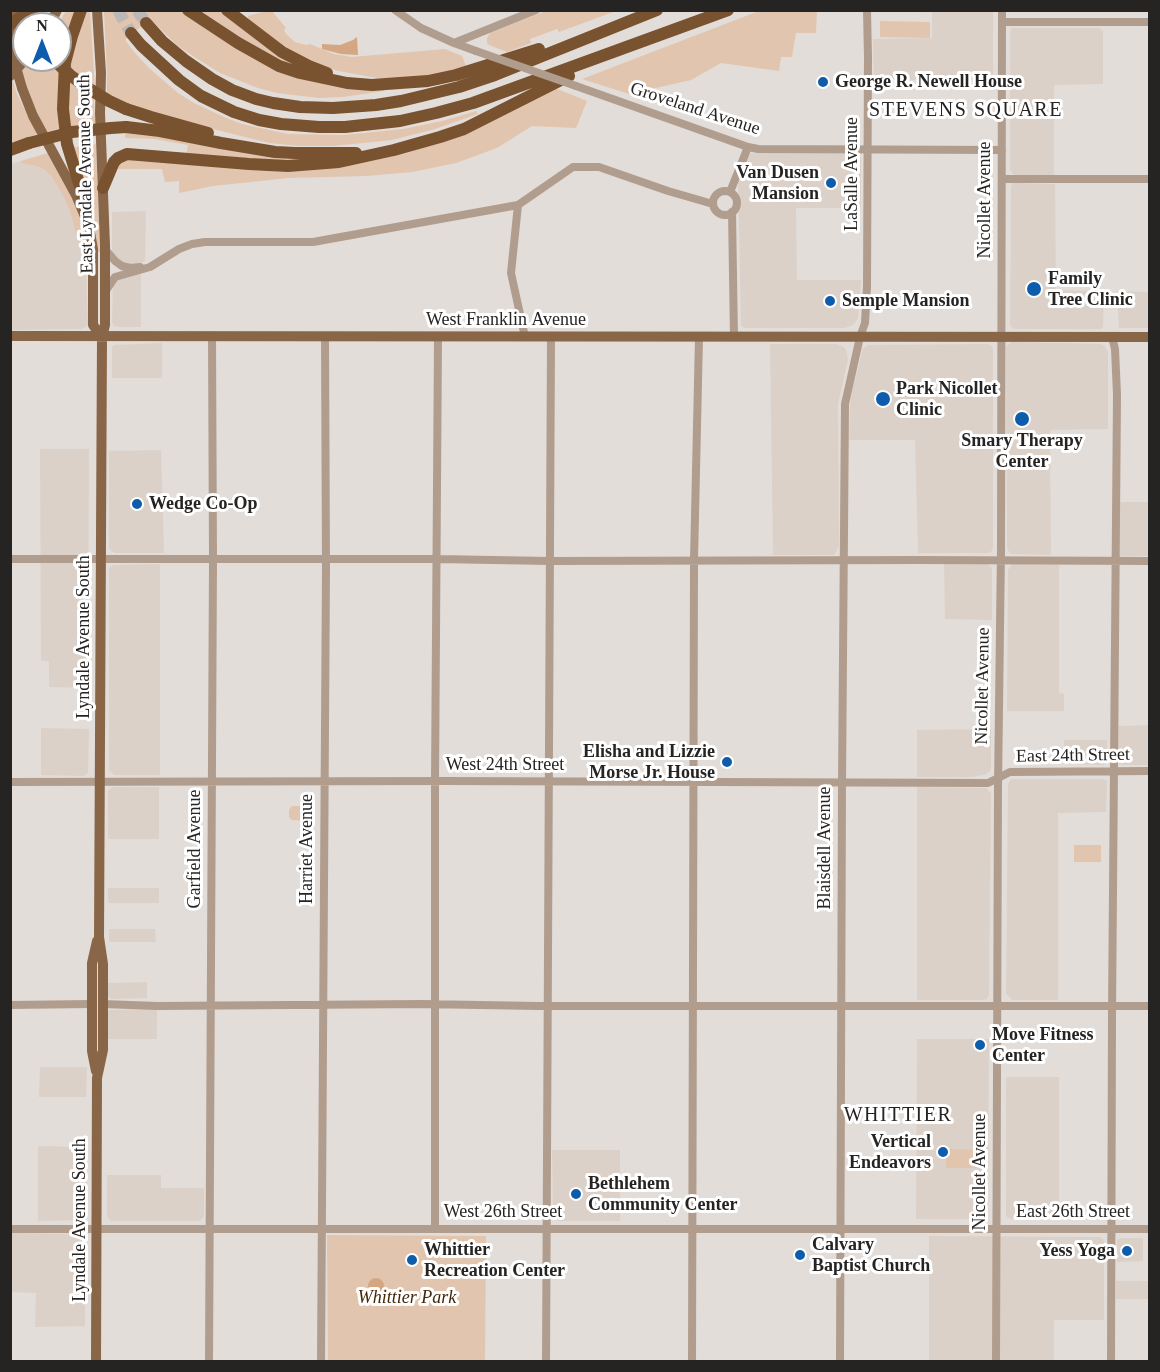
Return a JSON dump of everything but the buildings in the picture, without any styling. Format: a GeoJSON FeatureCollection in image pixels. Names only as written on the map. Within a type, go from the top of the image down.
{"type":"FeatureCollection","features":[{"type":"Feature","properties":{"kind":"highway"},"geometry":{"type":"LineString","coordinates":[[10,24],[32,10]]}},
{"type":"Feature","properties":{"kind":"highway"},"geometry":{"type":"LineString","coordinates":[[81,10],[67,56],[63,105],[68,147],[89,226]]}},
{"type":"Feature","properties":{"kind":"highway"},"geometry":{"type":"LineString","coordinates":[[188,10],[238,43],[279,66],[347,83],[372,85],[428,81],[456,75],[657,10]]}},
{"type":"Feature","properties":{"kind":"highway"},"geometry":{"type":"LineString","coordinates":[[146,23],[162,41],[186,61],[232,90],[273,103],[333,108],[400,101],[459,87],[495,75],[657,10]]}},
{"type":"Feature","properties":{"kind":"highway"},"geometry":{"type":"LineString","coordinates":[[103,188],[115,160],[127,154],[249,164],[301,165],[356,159],[440,137],[470,126],[610,57],[728,10]]}},
{"type":"Feature","properties":{"kind":"highway"},"geometry":{"type":"LineString","coordinates":[[232,11],[282,52],[314,68],[352,80],[396,84]]}},
{"type":"Feature","properties":{"kind":"highway"},"geometry":{"type":"LineString","coordinates":[[131,33],[179,80],[201,96],[229,110],[272,123],[332,128],[400,121],[493,97],[675,31]]}},
{"type":"Feature","properties":{"kind":"highway"},"geometry":{"type":"LineString","coordinates":[[67,72],[86,87],[126,109],[252,144],[287,151],[315,153]]}},
{"type":"Feature","properties":{"kind":"highway"},"geometry":{"type":"LineString","coordinates":[[10,150],[72,132],[111,128],[159,131],[255,149],[295,153],[372,151],[440,137]]}},
{"type":"Feature","properties":{"kind":"main road"},"geometry":{"type":"LineString","coordinates":[[15,10],[14,46],[16,67],[22,88],[33,116],[76,195],[89,226],[93,249],[93,325],[102,337]]}},
{"type":"Feature","properties":{"kind":"main road","name":"East Lyndale Avenue South"},"geometry":{"type":"LineString","coordinates":[[97,10],[101,73],[100,113],[105,249],[105,325],[102,337]]}},
{"type":"Feature","properties":{"kind":"main road","name":"West Franklin Avenue"},"geometry":{"type":"LineString","coordinates":[[10,336],[1149,337]]}},
{"type":"Feature","properties":{"kind":"main road","name":"Lyndale Avenue South"},"geometry":{"type":"LineString","coordinates":[[96,1362],[97,1078],[92,1051],[97,1004],[92,963],[99,937],[102,337]]}},
{"type":"Feature","properties":{"kind":"street","name":"Groveland Avenue"},"geometry":{"type":"LineString","coordinates":[[395,10],[421,28],[454,43],[748,147],[758,149],[1002,150]]}},
{"type":"Feature","properties":{"kind":"street"},"geometry":{"type":"LineString","coordinates":[[454,43],[536,10]]}},
{"type":"Feature","properties":{"kind":"street","name":"LaSalle Avenue"},"geometry":{"type":"LineString","coordinates":[[860,337],[865,323],[867,287],[867,10]]}},
{"type":"Feature","properties":{"kind":"street","name":"Nicollet Avenue"},"geometry":{"type":"LineString","coordinates":[[996,1362],[1002,10]]}},
{"type":"Feature","properties":{"kind":"street"},"geometry":{"type":"LineString","coordinates":[[1002,22],[1149,22]]}},
{"type":"Feature","properties":{"kind":"street"},"geometry":{"type":"LineString","coordinates":[[730,192],[748,147]]}},
{"type":"Feature","properties":{"kind":"street"},"geometry":{"type":"LineString","coordinates":[[105,292],[115,277],[147,268],[192,244],[313,242],[518,205],[573,167],[599,167],[713,204]]}},
{"type":"Feature","properties":{"kind":"street"},"geometry":{"type":"LineString","coordinates":[[1002,179],[1149,179]]}},
{"type":"Feature","properties":{"kind":"street"},"geometry":{"type":"LineString","coordinates":[[732,212],[725,215],[714,209],[714,197],[719,192],[730,192],[736,201],[732,212],[734,337]]}},
{"type":"Feature","properties":{"kind":"street"},"geometry":{"type":"LineString","coordinates":[[518,205],[511,273],[525,337]]}},
{"type":"Feature","properties":{"kind":"street"},"geometry":{"type":"LineString","coordinates":[[105,249],[123,266],[140,267],[160,261]]}},
{"type":"Feature","properties":{"kind":"street","name":"Garfield Avenue"},"geometry":{"type":"LineString","coordinates":[[209,1362],[212,337]]}},
{"type":"Feature","properties":{"kind":"street","name":"Harriet Avenue"},"geometry":{"type":"LineString","coordinates":[[321,1362],[326,559],[325,337]]}},
{"type":"Feature","properties":{"kind":"street"},"geometry":{"type":"LineString","coordinates":[[434,1225],[438,337]]}},
{"type":"Feature","properties":{"kind":"street"},"geometry":{"type":"LineString","coordinates":[[546,1362],[551,337]]}},
{"type":"Feature","properties":{"kind":"street"},"geometry":{"type":"LineString","coordinates":[[692,1362],[694,560],[699,337]]}},
{"type":"Feature","properties":{"kind":"street","name":"Blaisdell Avenue"},"geometry":{"type":"LineString","coordinates":[[840,1362],[845,404],[860,337]]}},
{"type":"Feature","properties":{"kind":"street"},"geometry":{"type":"LineString","coordinates":[[1111,1362],[1117,394],[1115,349],[1112,337]]}},
{"type":"Feature","properties":{"kind":"street"},"geometry":{"type":"LineString","coordinates":[[10,559],[1149,561]]}},
{"type":"Feature","properties":{"kind":"street","name":"East 24th Street"},"geometry":{"type":"LineString","coordinates":[[999,778],[1010,772],[1149,771]]}},
{"type":"Feature","properties":{"kind":"street","name":"West 24th Street"},"geometry":{"type":"LineString","coordinates":[[10,782],[988,783],[999,778]]}},
{"type":"Feature","properties":{"kind":"street"},"geometry":{"type":"LineString","coordinates":[[10,1005],[1149,1006]]}},
{"type":"Feature","properties":{"kind":"street","name":"West 26th Street"},"geometry":{"type":"LineString","coordinates":[[10,1229],[323,1228],[434,1225],[547,1228],[997,1229]]}},
{"type":"Feature","properties":{"kind":"street","name":"East 26th Street"},"geometry":{"type":"LineString","coordinates":[[997,1229],[1149,1229]]}},
{"type":"Feature","properties":{"kind":"shaded area"},"geometry":{"type":"Polygon","coordinates":[[[932,11],[993,11],[993,81],[874,79],[873,39],[932,38],[932,11]]]}},
{"type":"Feature","properties":{"kind":"shaded area"},"geometry":{"type":"Polygon","coordinates":[[[1012,28],[1099,28],[1103,32],[1103,84],[1054,85],[1054,175],[1014,175],[1010,170],[1010,32],[1012,28]]]}},
{"type":"Feature","properties":{"kind":"shaded area"},"geometry":{"type":"Polygon","coordinates":[[[357,37],[358,55],[341,54],[322,49],[322,44],[340,45],[357,37]]]}},
{"type":"Feature","properties":{"kind":"shaded area"},"geometry":{"type":"Polygon","coordinates":[[[48,153],[88,241],[85,245],[88,323],[81,329],[11,330],[11,164],[48,153]]]}},
{"type":"Feature","properties":{"kind":"shaded area"},"geometry":{"type":"Polygon","coordinates":[[[857,153],[860,155],[861,208],[796,208],[797,280],[861,280],[858,318],[853,325],[845,328],[745,328],[741,326],[738,180],[749,154],[857,153]]]}},
{"type":"Feature","properties":{"kind":"shaded area"},"geometry":{"type":"Polygon","coordinates":[[[1013,183],[1055,184],[1056,290],[1104,291],[1102,329],[1015,329],[1010,325],[1011,186],[1013,183]]]}},
{"type":"Feature","properties":{"kind":"shaded area"},"geometry":{"type":"Polygon","coordinates":[[[146,211],[145,261],[127,266],[112,254],[112,212],[146,211]]]}},
{"type":"Feature","properties":{"kind":"shaded area"},"geometry":{"type":"Polygon","coordinates":[[[141,274],[141,327],[114,326],[112,322],[113,281],[141,274]]]}},
{"type":"Feature","properties":{"kind":"shaded area"},"geometry":{"type":"Polygon","coordinates":[[[1117,291],[1149,292],[1149,328],[1119,328],[1117,291]]]}},
{"type":"Feature","properties":{"kind":"shaded area"},"geometry":{"type":"Polygon","coordinates":[[[1012,342],[1100,344],[1105,346],[1108,352],[1108,429],[1050,430],[1051,555],[1011,554],[1007,548],[1006,346],[1012,342]]]}},
{"type":"Feature","properties":{"kind":"shaded area"},"geometry":{"type":"Polygon","coordinates":[[[162,343],[162,378],[112,378],[112,347],[114,345],[162,343]]]}},
{"type":"Feature","properties":{"kind":"shaded area"},"geometry":{"type":"Polygon","coordinates":[[[770,344],[836,344],[844,347],[847,352],[848,360],[838,404],[839,547],[834,555],[773,555],[770,344]]]}},
{"type":"Feature","properties":{"kind":"shaded area"},"geometry":{"type":"Polygon","coordinates":[[[988,344],[993,349],[993,548],[988,553],[918,553],[915,440],[849,440],[850,405],[863,348],[868,345],[988,344]]]}},
{"type":"Feature","properties":{"kind":"shaded area"},"geometry":{"type":"Polygon","coordinates":[[[40,449],[89,449],[88,688],[49,687],[49,661],[41,661],[40,449]]]}},
{"type":"Feature","properties":{"kind":"shaded area"},"geometry":{"type":"Polygon","coordinates":[[[161,450],[164,553],[115,553],[109,547],[109,451],[161,450]]]}},
{"type":"Feature","properties":{"kind":"shaded area"},"geometry":{"type":"Polygon","coordinates":[[[1120,502],[1149,502],[1149,556],[1120,555],[1120,502]]]}},
{"type":"Feature","properties":{"kind":"shaded area"},"geometry":{"type":"Polygon","coordinates":[[[986,563],[992,568],[992,620],[945,619],[944,564],[986,563]]]}},
{"type":"Feature","properties":{"kind":"shaded area"},"geometry":{"type":"Polygon","coordinates":[[[160,564],[160,775],[114,775],[109,770],[109,568],[113,565],[160,564]]]}},
{"type":"Feature","properties":{"kind":"shaded area"},"geometry":{"type":"Polygon","coordinates":[[[1012,564],[1059,565],[1059,693],[1064,694],[1064,711],[1007,711],[1008,570],[1012,564]]]}},
{"type":"Feature","properties":{"kind":"shaded area"},"geometry":{"type":"Polygon","coordinates":[[[1149,725],[1149,765],[1119,764],[1118,726],[1149,725]]]}},
{"type":"Feature","properties":{"kind":"shaded area"},"geometry":{"type":"Polygon","coordinates":[[[41,728],[89,729],[88,773],[83,776],[41,775],[41,728]]]}},
{"type":"Feature","properties":{"kind":"shaded area"},"geometry":{"type":"Polygon","coordinates":[[[991,729],[991,768],[986,774],[973,777],[917,777],[917,730],[991,729]]]}},
{"type":"Feature","properties":{"kind":"shaded area"},"geometry":{"type":"Polygon","coordinates":[[[1064,740],[1107,740],[1107,763],[1104,765],[1064,764],[1064,740]]]}},
{"type":"Feature","properties":{"kind":"shaded area"},"geometry":{"type":"Polygon","coordinates":[[[1011,779],[1103,779],[1107,781],[1106,812],[1058,813],[1058,1000],[1012,1000],[1006,993],[1008,784],[1011,779]]]}},
{"type":"Feature","properties":{"kind":"shaded area"},"geometry":{"type":"Polygon","coordinates":[[[112,787],[159,787],[159,839],[108,839],[108,791],[112,787]]]}},
{"type":"Feature","properties":{"kind":"shaded area"},"geometry":{"type":"Polygon","coordinates":[[[917,787],[986,788],[991,793],[989,995],[987,999],[917,1000],[917,787]]]}},
{"type":"Feature","properties":{"kind":"shaded area"},"geometry":{"type":"Polygon","coordinates":[[[108,888],[159,888],[159,903],[108,903],[108,888]]]}},
{"type":"Feature","properties":{"kind":"shaded area"},"geometry":{"type":"Polygon","coordinates":[[[109,929],[155,929],[156,942],[109,942],[109,929]]]}},
{"type":"Feature","properties":{"kind":"shaded area"},"geometry":{"type":"Polygon","coordinates":[[[147,982],[147,998],[112,999],[107,996],[107,983],[147,982]]]}},
{"type":"Feature","properties":{"kind":"shaded area"},"geometry":{"type":"Polygon","coordinates":[[[157,1009],[157,1039],[108,1039],[109,1010],[157,1009]]]}},
{"type":"Feature","properties":{"kind":"shaded area"},"geometry":{"type":"Polygon","coordinates":[[[917,1039],[989,1039],[988,1215],[982,1219],[916,1219],[917,1039]]]}},
{"type":"Feature","properties":{"kind":"shaded area"},"geometry":{"type":"Polygon","coordinates":[[[40,1067],[87,1067],[86,1097],[39,1097],[40,1067]]]}},
{"type":"Feature","properties":{"kind":"shaded area"},"geometry":{"type":"Polygon","coordinates":[[[1006,1077],[1059,1077],[1059,1219],[1011,1219],[1006,1216],[1006,1077]]]}},
{"type":"Feature","properties":{"kind":"shaded area"},"geometry":{"type":"Polygon","coordinates":[[[38,1146],[87,1147],[87,1216],[85,1219],[38,1221],[38,1146]]]}},
{"type":"Feature","properties":{"kind":"shaded area"},"geometry":{"type":"Polygon","coordinates":[[[552,1150],[620,1150],[620,1221],[558,1221],[555,1218],[553,1215],[552,1150]]]}},
{"type":"Feature","properties":{"kind":"shaded area"},"geometry":{"type":"Polygon","coordinates":[[[107,1175],[161,1175],[161,1188],[204,1188],[204,1216],[200,1221],[111,1221],[107,1215],[107,1175]]]}},
{"type":"Feature","properties":{"kind":"shaded area"},"geometry":{"type":"Polygon","coordinates":[[[11,1233],[82,1234],[85,1236],[85,1326],[35,1327],[36,1293],[11,1292],[11,1233]]]}},
{"type":"Feature","properties":{"kind":"shaded area"},"geometry":{"type":"Polygon","coordinates":[[[929,1236],[1100,1237],[1104,1243],[1104,1320],[1054,1320],[1054,1361],[929,1362],[929,1236]]]}},
{"type":"Feature","properties":{"kind":"shaded area"},"geometry":{"type":"Polygon","coordinates":[[[1143,1238],[1143,1261],[1117,1262],[1117,1240],[1143,1238]]]}},
{"type":"Feature","properties":{"kind":"shaded area"},"geometry":{"type":"Polygon","coordinates":[[[376,1278],[382,1280],[384,1286],[382,1292],[376,1294],[370,1292],[368,1286],[370,1280],[376,1278]]]}},
{"type":"Feature","properties":{"kind":"shaded area"},"geometry":{"type":"Polygon","coordinates":[[[1116,1281],[1149,1281],[1149,1299],[1116,1299],[1116,1281]]]}},
{"type":"Feature","properties":{"kind":"green space"},"geometry":{"type":"Polygon","coordinates":[[[548,10],[616,11],[559,32],[557,29],[530,39],[531,43],[507,52],[487,43],[490,33],[548,10]]]}},
{"type":"Feature","properties":{"kind":"green space"},"geometry":{"type":"Polygon","coordinates":[[[76,11],[72,23],[72,12],[65,12],[76,11]]]}},
{"type":"Feature","properties":{"kind":"green space"},"geometry":{"type":"Polygon","coordinates":[[[83,11],[90,11],[95,89],[71,72],[72,51],[83,11]]]}},
{"type":"Feature","properties":{"kind":"green space"},"geometry":{"type":"Polygon","coordinates":[[[104,11],[181,11],[209,26],[257,58],[384,88],[384,91],[319,98],[277,93],[258,88],[220,73],[196,58],[178,46],[150,19],[125,40],[149,68],[178,93],[194,103],[242,124],[288,134],[344,135],[403,129],[476,111],[478,114],[435,129],[392,140],[333,146],[269,143],[161,116],[107,96],[104,11]]]}},
{"type":"Feature","properties":{"kind":"green space"},"geometry":{"type":"Polygon","coordinates":[[[201,11],[219,11],[289,62],[288,64],[248,43],[201,11]]]}},
{"type":"Feature","properties":{"kind":"green space"},"geometry":{"type":"Polygon","coordinates":[[[272,11],[286,28],[284,30],[286,34],[295,42],[310,44],[334,54],[352,57],[445,49],[462,56],[466,66],[437,74],[396,79],[338,71],[289,51],[248,19],[248,16],[272,11]]]}},
{"type":"Feature","properties":{"kind":"green space"},"geometry":{"type":"Polygon","coordinates":[[[759,11],[817,11],[816,33],[796,33],[792,57],[781,57],[779,71],[721,63],[691,80],[629,94],[582,79],[759,11]]]}},
{"type":"Feature","properties":{"kind":"green space"},"geometry":{"type":"Polygon","coordinates":[[[880,21],[930,22],[930,38],[880,37],[880,21]]]}},
{"type":"Feature","properties":{"kind":"green space"},"geometry":{"type":"Polygon","coordinates":[[[22,72],[58,72],[61,128],[46,132],[30,99],[22,72]]]}},
{"type":"Feature","properties":{"kind":"green space"},"geometry":{"type":"Polygon","coordinates":[[[65,79],[94,99],[95,123],[68,127],[65,79]]]}},
{"type":"Feature","properties":{"kind":"green space"},"geometry":{"type":"Polygon","coordinates":[[[13,81],[37,134],[11,143],[10,84],[13,81]]]}},
{"type":"Feature","properties":{"kind":"green space"},"geometry":{"type":"Polygon","coordinates":[[[555,88],[587,101],[576,128],[532,126],[497,148],[456,163],[412,172],[367,176],[289,178],[213,186],[179,193],[179,181],[165,182],[162,169],[118,169],[117,163],[121,159],[366,162],[407,153],[450,138],[555,88]]]}},
{"type":"Feature","properties":{"kind":"green space"},"geometry":{"type":"Polygon","coordinates":[[[125,133],[139,133],[301,158],[302,162],[186,156],[188,145],[154,139],[125,138],[125,133]]]}},
{"type":"Feature","properties":{"kind":"green space"},"geometry":{"type":"Polygon","coordinates":[[[96,144],[100,252],[98,252],[95,227],[71,148],[96,144]]]}},
{"type":"Feature","properties":{"kind":"green space"},"geometry":{"type":"Polygon","coordinates":[[[48,153],[77,206],[83,222],[88,241],[80,247],[70,211],[51,175],[37,166],[21,163],[21,161],[48,153]]]}},
{"type":"Feature","properties":{"kind":"green space"},"geometry":{"type":"Polygon","coordinates":[[[292,806],[312,806],[311,821],[292,820],[289,817],[289,810],[292,806]]]}},
{"type":"Feature","properties":{"kind":"green space"},"geometry":{"type":"Polygon","coordinates":[[[1074,845],[1101,845],[1101,862],[1074,862],[1074,845]]]}},
{"type":"Feature","properties":{"kind":"green space"},"geometry":{"type":"Polygon","coordinates":[[[946,1149],[983,1150],[983,1168],[946,1168],[946,1149]]]}},
{"type":"Feature","properties":{"kind":"green space","name":"Whittier Park"},"geometry":{"type":"Polygon","coordinates":[[[327,1235],[486,1236],[485,1361],[328,1361],[327,1235]]]}},
{"type":"Feature","properties":{"kind":"tunnel"},"geometry":{"type":"LineString","coordinates":[[118,10],[131,33]]}},
{"type":"Feature","properties":{"kind":"tunnel"},"geometry":{"type":"LineString","coordinates":[[137,10],[146,23]]}},
{"type":"Feature","properties":{"kind":"place","name":"George R. Newell House"},"geometry":{"type":"Point","coordinates":[823,82]}},
{"type":"Feature","properties":{"kind":"place","name":"Van Dusen Mansion"},"geometry":{"type":"Point","coordinates":[831,183]}},
{"type":"Feature","properties":{"kind":"place","name":"Family Tree Clinic"},"geometry":{"type":"Point","coordinates":[1034,289]}},
{"type":"Feature","properties":{"kind":"place","name":"Semple Mansion"},"geometry":{"type":"Point","coordinates":[830,301]}},
{"type":"Feature","properties":{"kind":"place","name":"Park Nicollet Clinic"},"geometry":{"type":"Point","coordinates":[883,399]}},
{"type":"Feature","properties":{"kind":"place","name":"Smary Therapy Center"},"geometry":{"type":"Point","coordinates":[1022,419]}},
{"type":"Feature","properties":{"kind":"place","name":"Wedge Co-Op"},"geometry":{"type":"Point","coordinates":[137,504]}},
{"type":"Feature","properties":{"kind":"place","name":"Elisha and Lizzie Morse Jr. House"},"geometry":{"type":"Point","coordinates":[727,762]}},
{"type":"Feature","properties":{"kind":"place","name":"Move Fitness Center"},"geometry":{"type":"Point","coordinates":[980,1045]}},
{"type":"Feature","properties":{"kind":"place","name":"Vertical Endeavors"},"geometry":{"type":"Point","coordinates":[943,1152]}},
{"type":"Feature","properties":{"kind":"place","name":"Bethlehem Community Center"},"geometry":{"type":"Point","coordinates":[576,1194]}},
{"type":"Feature","properties":{"kind":"place","name":"Yess Yoga"},"geometry":{"type":"Point","coordinates":[1127,1251]}},
{"type":"Feature","properties":{"kind":"place","name":"Calvary Baptist Church"},"geometry":{"type":"Point","coordinates":[800,1255]}},
{"type":"Feature","properties":{"kind":"place","name":"Whittier Recreation Center"},"geometry":{"type":"Point","coordinates":[412,1260]}},
{"type":"Feature","properties":{"kind":"district","name":"STEVENS SQUARE"},"geometry":{"type":"Point","coordinates":[966,111]}},
{"type":"Feature","properties":{"kind":"district","name":"WHITTIER"},"geometry":{"type":"Point","coordinates":[898,1116]}}]}
